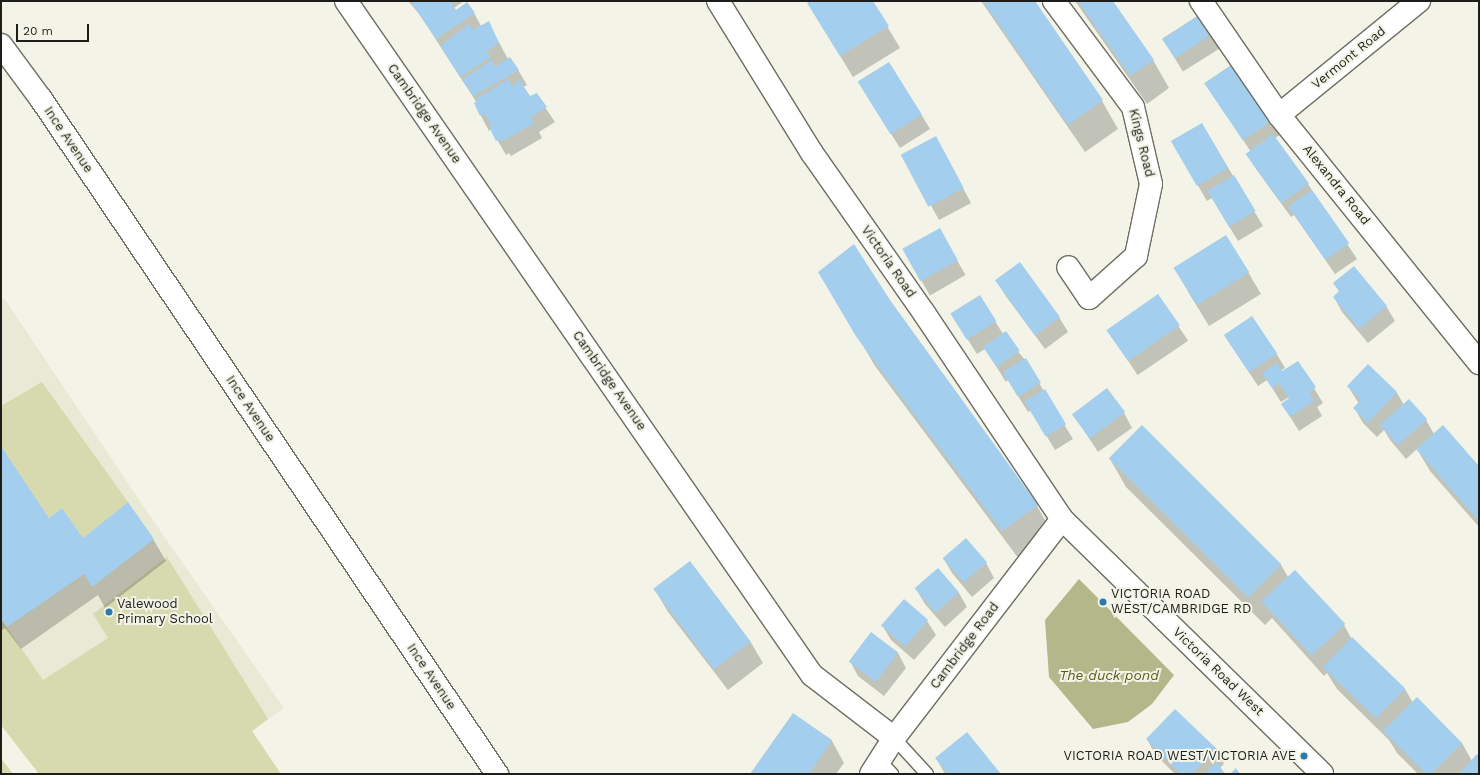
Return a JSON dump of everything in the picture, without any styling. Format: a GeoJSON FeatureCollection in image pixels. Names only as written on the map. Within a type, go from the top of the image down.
{"type":"FeatureCollection","features":[{"type":"Feature","properties":{"kind":"street","name":"Cambridge Avenue"},"geometry":{"type":"LineString","coordinates":[[346,1],[812,675],[894,738]]}},
{"type":"Feature","properties":{"kind":"street","name":"Victoria Road"},"geometry":{"type":"LineString","coordinates":[[718,1],[812,153],[924,313],[1062,519]]}},
{"type":"Feature","properties":{"kind":"street","name":"Kings Road"},"geometry":{"type":"LineString","coordinates":[[1054,1],[1133,107],[1151,184],[1136,256],[1089,298],[1068,267]]}},
{"type":"Feature","properties":{"kind":"street","name":"Alexandra Road"},"geometry":{"type":"LineString","coordinates":[[1201,1],[1279,115],[1479,363]]}},
{"type":"Feature","properties":{"kind":"street","name":"Vermont Road"},"geometry":{"type":"LineString","coordinates":[[1279,115],[1419,1]]}},
{"type":"Feature","properties":{"kind":"street","name":"Ince Avenue"},"geometry":{"type":"LineString","coordinates":[[1,45],[50,113],[496,774]]}},
{"type":"Feature","properties":{"kind":"street","name":"Cambridge Road"},"geometry":{"type":"LineString","coordinates":[[881,770],[894,738],[1062,519]]}},
{"type":"Feature","properties":{"kind":"street","name":"Victoria Road West"},"geometry":{"type":"LineString","coordinates":[[1062,519],[1322,774]]}},
{"type":"Feature","properties":{"kind":"lane"},"geometry":{"type":"LineString","coordinates":[[894,738],[926,774]]}},
{"type":"Feature","properties":{"kind":"shaded area","name":"Valewood Primary School"},"geometry":{"type":"Polygon","coordinates":[[[4,298],[150,516],[284,708],[252,731],[281,774],[39,774],[1,725],[1,301],[4,298]]]}},
{"type":"Feature","properties":{"kind":"shaded area"},"geometry":{"type":"Polygon","coordinates":[[[42,382],[128,502],[83,538],[62,508],[49,518],[1,446],[1,406],[42,382]]]}},
{"type":"Feature","properties":{"kind":"shaded area"},"geometry":{"type":"Polygon","coordinates":[[[167,557],[268,719],[252,731],[281,774],[39,774],[1,725],[1,619],[43,680],[108,638],[93,614],[167,557]]]}},
{"type":"Feature","properties":{"kind":"shaded area"},"geometry":{"type":"Polygon","coordinates":[[[1,758],[13,774],[1,774],[1,758]]]}},
{"type":"Feature","properties":{"kind":"water","name":"The duck pond"},"geometry":{"type":"Polygon","coordinates":[[[1079,579],[1174,675],[1152,704],[1128,722],[1093,729],[1049,677],[1045,620],[1079,579]]]}},
{"type":"Feature","properties":{"kind":"building"},"geometry":{"type":"Polygon","coordinates":[[[416,1],[450,1],[456,10],[467,2],[475,13],[436,39],[412,4],[416,1]]]}},
{"type":"Feature","properties":{"kind":"building"},"geometry":{"type":"Polygon","coordinates":[[[810,1],[873,1],[889,26],[840,56],[807,3],[810,1]]]}},
{"type":"Feature","properties":{"kind":"building"},"geometry":{"type":"Polygon","coordinates":[[[983,1],[1035,1],[1103,100],[1068,125],[983,1]]]}},
{"type":"Feature","properties":{"kind":"building"},"geometry":{"type":"Polygon","coordinates":[[[1078,1],[1113,1],[1154,60],[1130,76],[1078,1]]]}},
{"type":"Feature","properties":{"kind":"building"},"geometry":{"type":"Polygon","coordinates":[[[1203,12],[1216,31],[1175,58],[1162,39],[1203,12]]]}},
{"type":"Feature","properties":{"kind":"building"},"geometry":{"type":"Polygon","coordinates":[[[489,21],[499,43],[486,52],[491,57],[460,77],[440,46],[469,24],[473,30],[489,21]]]}},
{"type":"Feature","properties":{"kind":"building"},"geometry":{"type":"Polygon","coordinates":[[[510,57],[519,70],[473,96],[462,80],[492,60],[495,67],[510,57]]]}},
{"type":"Feature","properties":{"kind":"building"},"geometry":{"type":"Polygon","coordinates":[[[889,62],[922,115],[890,134],[858,82],[889,62]]]}},
{"type":"Feature","properties":{"kind":"building"},"geometry":{"type":"Polygon","coordinates":[[[1234,63],[1273,120],[1243,140],[1204,83],[1234,63]]]}},
{"type":"Feature","properties":{"kind":"building"},"geometry":{"type":"Polygon","coordinates":[[[509,79],[512,87],[519,79],[530,96],[537,93],[547,107],[531,117],[534,123],[501,142],[500,139],[496,141],[489,127],[492,126],[484,113],[480,116],[474,103],[477,101],[476,99],[509,79]]]}},
{"type":"Feature","properties":{"kind":"building"},"geometry":{"type":"Polygon","coordinates":[[[1202,123],[1228,168],[1197,186],[1171,141],[1202,123]]]}},
{"type":"Feature","properties":{"kind":"building"},"geometry":{"type":"Polygon","coordinates":[[[1273,134],[1309,183],[1281,203],[1245,154],[1273,134]]]}},
{"type":"Feature","properties":{"kind":"building"},"geometry":{"type":"Polygon","coordinates":[[[936,136],[964,188],[928,207],[901,155],[936,136]]]}},
{"type":"Feature","properties":{"kind":"building"},"geometry":{"type":"Polygon","coordinates":[[[1234,175],[1256,211],[1229,227],[1207,191],[1234,175]]]}},
{"type":"Feature","properties":{"kind":"building"},"geometry":{"type":"Polygon","coordinates":[[[1312,190],[1349,243],[1326,260],[1288,207],[1312,190]]]}},
{"type":"Feature","properties":{"kind":"building"},"geometry":{"type":"Polygon","coordinates":[[[940,228],[958,260],[920,281],[902,249],[940,228]]]}},
{"type":"Feature","properties":{"kind":"building"},"geometry":{"type":"Polygon","coordinates":[[[1226,235],[1249,272],[1197,305],[1173,268],[1226,235]]]}},
{"type":"Feature","properties":{"kind":"building"},"geometry":{"type":"Polygon","coordinates":[[[854,244],[890,300],[1038,505],[1002,531],[857,338],[818,272],[854,244]]]}},
{"type":"Feature","properties":{"kind":"building"},"geometry":{"type":"Polygon","coordinates":[[[1020,262],[1060,317],[1035,335],[995,280],[1020,262]]]}},
{"type":"Feature","properties":{"kind":"building"},"geometry":{"type":"Polygon","coordinates":[[[1354,266],[1387,306],[1359,329],[1333,297],[1339,291],[1333,283],[1354,266]]]}},
{"type":"Feature","properties":{"kind":"building"},"geometry":{"type":"Polygon","coordinates":[[[1158,294],[1180,325],[1128,361],[1106,330],[1158,294]]]}},
{"type":"Feature","properties":{"kind":"building"},"geometry":{"type":"Polygon","coordinates":[[[980,295],[996,321],[967,340],[950,314],[980,295]]]}},
{"type":"Feature","properties":{"kind":"building"},"geometry":{"type":"Polygon","coordinates":[[[1252,316],[1277,353],[1249,372],[1224,335],[1252,316]]]}},
{"type":"Feature","properties":{"kind":"building"},"geometry":{"type":"Polygon","coordinates":[[[1006,331],[1020,351],[997,367],[983,347],[1006,331]]]}},
{"type":"Feature","properties":{"kind":"building"},"geometry":{"type":"Polygon","coordinates":[[[1026,358],[1041,383],[1018,397],[1003,372],[1026,358]]]}},
{"type":"Feature","properties":{"kind":"building"},"geometry":{"type":"Polygon","coordinates":[[[1298,361],[1316,387],[1309,392],[1314,401],[1290,417],[1281,404],[1289,398],[1279,383],[1272,388],[1262,373],[1277,363],[1282,371],[1298,361]]]}},
{"type":"Feature","properties":{"kind":"building"},"geometry":{"type":"Polygon","coordinates":[[[1368,364],[1397,392],[1368,423],[1353,408],[1361,400],[1347,386],[1368,364]]]}},
{"type":"Feature","properties":{"kind":"building"},"geometry":{"type":"Polygon","coordinates":[[[1107,388],[1125,412],[1090,438],[1072,414],[1107,388]]]}},
{"type":"Feature","properties":{"kind":"building"},"geometry":{"type":"Polygon","coordinates":[[[1045,389],[1066,424],[1046,437],[1024,401],[1045,389]]]}},
{"type":"Feature","properties":{"kind":"building"},"geometry":{"type":"Polygon","coordinates":[[[1409,399],[1427,419],[1398,445],[1380,425],[1409,399]]]}},
{"type":"Feature","properties":{"kind":"building"},"geometry":{"type":"Polygon","coordinates":[[[1142,425],[1281,564],[1248,598],[1109,458],[1142,425]]]}},
{"type":"Feature","properties":{"kind":"building"},"geometry":{"type":"Polygon","coordinates":[[[1443,425],[1479,466],[1479,521],[1416,449],[1443,425]]]}},
{"type":"Feature","properties":{"kind":"building"},"geometry":{"type":"Polygon","coordinates":[[[1,446],[49,518],[62,508],[83,538],[128,502],[154,539],[92,587],[84,574],[7,627],[1,619],[1,446]]]}},
{"type":"Feature","properties":{"kind":"building"},"geometry":{"type":"Polygon","coordinates":[[[966,538],[987,562],[964,582],[943,558],[966,538]]]}},
{"type":"Feature","properties":{"kind":"building"},"geometry":{"type":"Polygon","coordinates":[[[690,561],[751,642],[714,669],[653,589],[690,561]]]}},
{"type":"Feature","properties":{"kind":"building"},"geometry":{"type":"Polygon","coordinates":[[[938,568],[959,592],[936,612],[915,588],[938,568]]]}},
{"type":"Feature","properties":{"kind":"building"},"geometry":{"type":"Polygon","coordinates":[[[1295,570],[1345,624],[1312,655],[1261,601],[1295,570]]]}},
{"type":"Feature","properties":{"kind":"building"},"geometry":{"type":"Polygon","coordinates":[[[904,599],[928,620],[905,646],[881,625],[904,599]]]}},
{"type":"Feature","properties":{"kind":"building"},"geometry":{"type":"Polygon","coordinates":[[[871,632],[898,652],[876,682],[849,662],[871,632]]]}},
{"type":"Feature","properties":{"kind":"building"},"geometry":{"type":"Polygon","coordinates":[[[1352,637],[1405,688],[1376,719],[1323,667],[1352,637]]]}},
{"type":"Feature","properties":{"kind":"building"},"geometry":{"type":"Polygon","coordinates":[[[1417,697],[1462,743],[1431,774],[1426,774],[1383,731],[1417,697]]]}},
{"type":"Feature","properties":{"kind":"building"},"geometry":{"type":"Polygon","coordinates":[[[1175,709],[1217,749],[1192,774],[1181,774],[1146,739],[1175,709]]]}},
{"type":"Feature","properties":{"kind":"building"},"geometry":{"type":"Polygon","coordinates":[[[793,713],[832,740],[809,774],[750,774],[793,713]]]}},
{"type":"Feature","properties":{"kind":"building"},"geometry":{"type":"Polygon","coordinates":[[[967,732],[1001,774],[948,774],[935,758],[967,732]]]}},
{"type":"Feature","properties":{"kind":"building"},"geometry":{"type":"Polygon","coordinates":[[[1477,754],[1479,756],[1479,774],[1459,774],[1477,754]]]}},
{"type":"Feature","properties":{"kind":"building"},"geometry":{"type":"Polygon","coordinates":[[[1217,762],[1225,774],[1204,774],[1217,762]]]}},
{"type":"Feature","properties":{"kind":"building"},"geometry":{"type":"Polygon","coordinates":[[[1236,768],[1240,774],[1230,774],[1236,768]]]}},
{"type":"Feature","properties":{"kind":"place","name":"VICTORIA ROAD WEST/CAMBRIDGE RD"},"geometry":{"type":"Point","coordinates":[1103,602]}},
{"type":"Feature","properties":{"kind":"place","name":"Valewood Primary School"},"geometry":{"type":"Point","coordinates":[109,612]}},
{"type":"Feature","properties":{"kind":"place","name":"VICTORIA ROAD WEST/VICTORIA AVE"},"geometry":{"type":"Point","coordinates":[1304,756]}}]}
